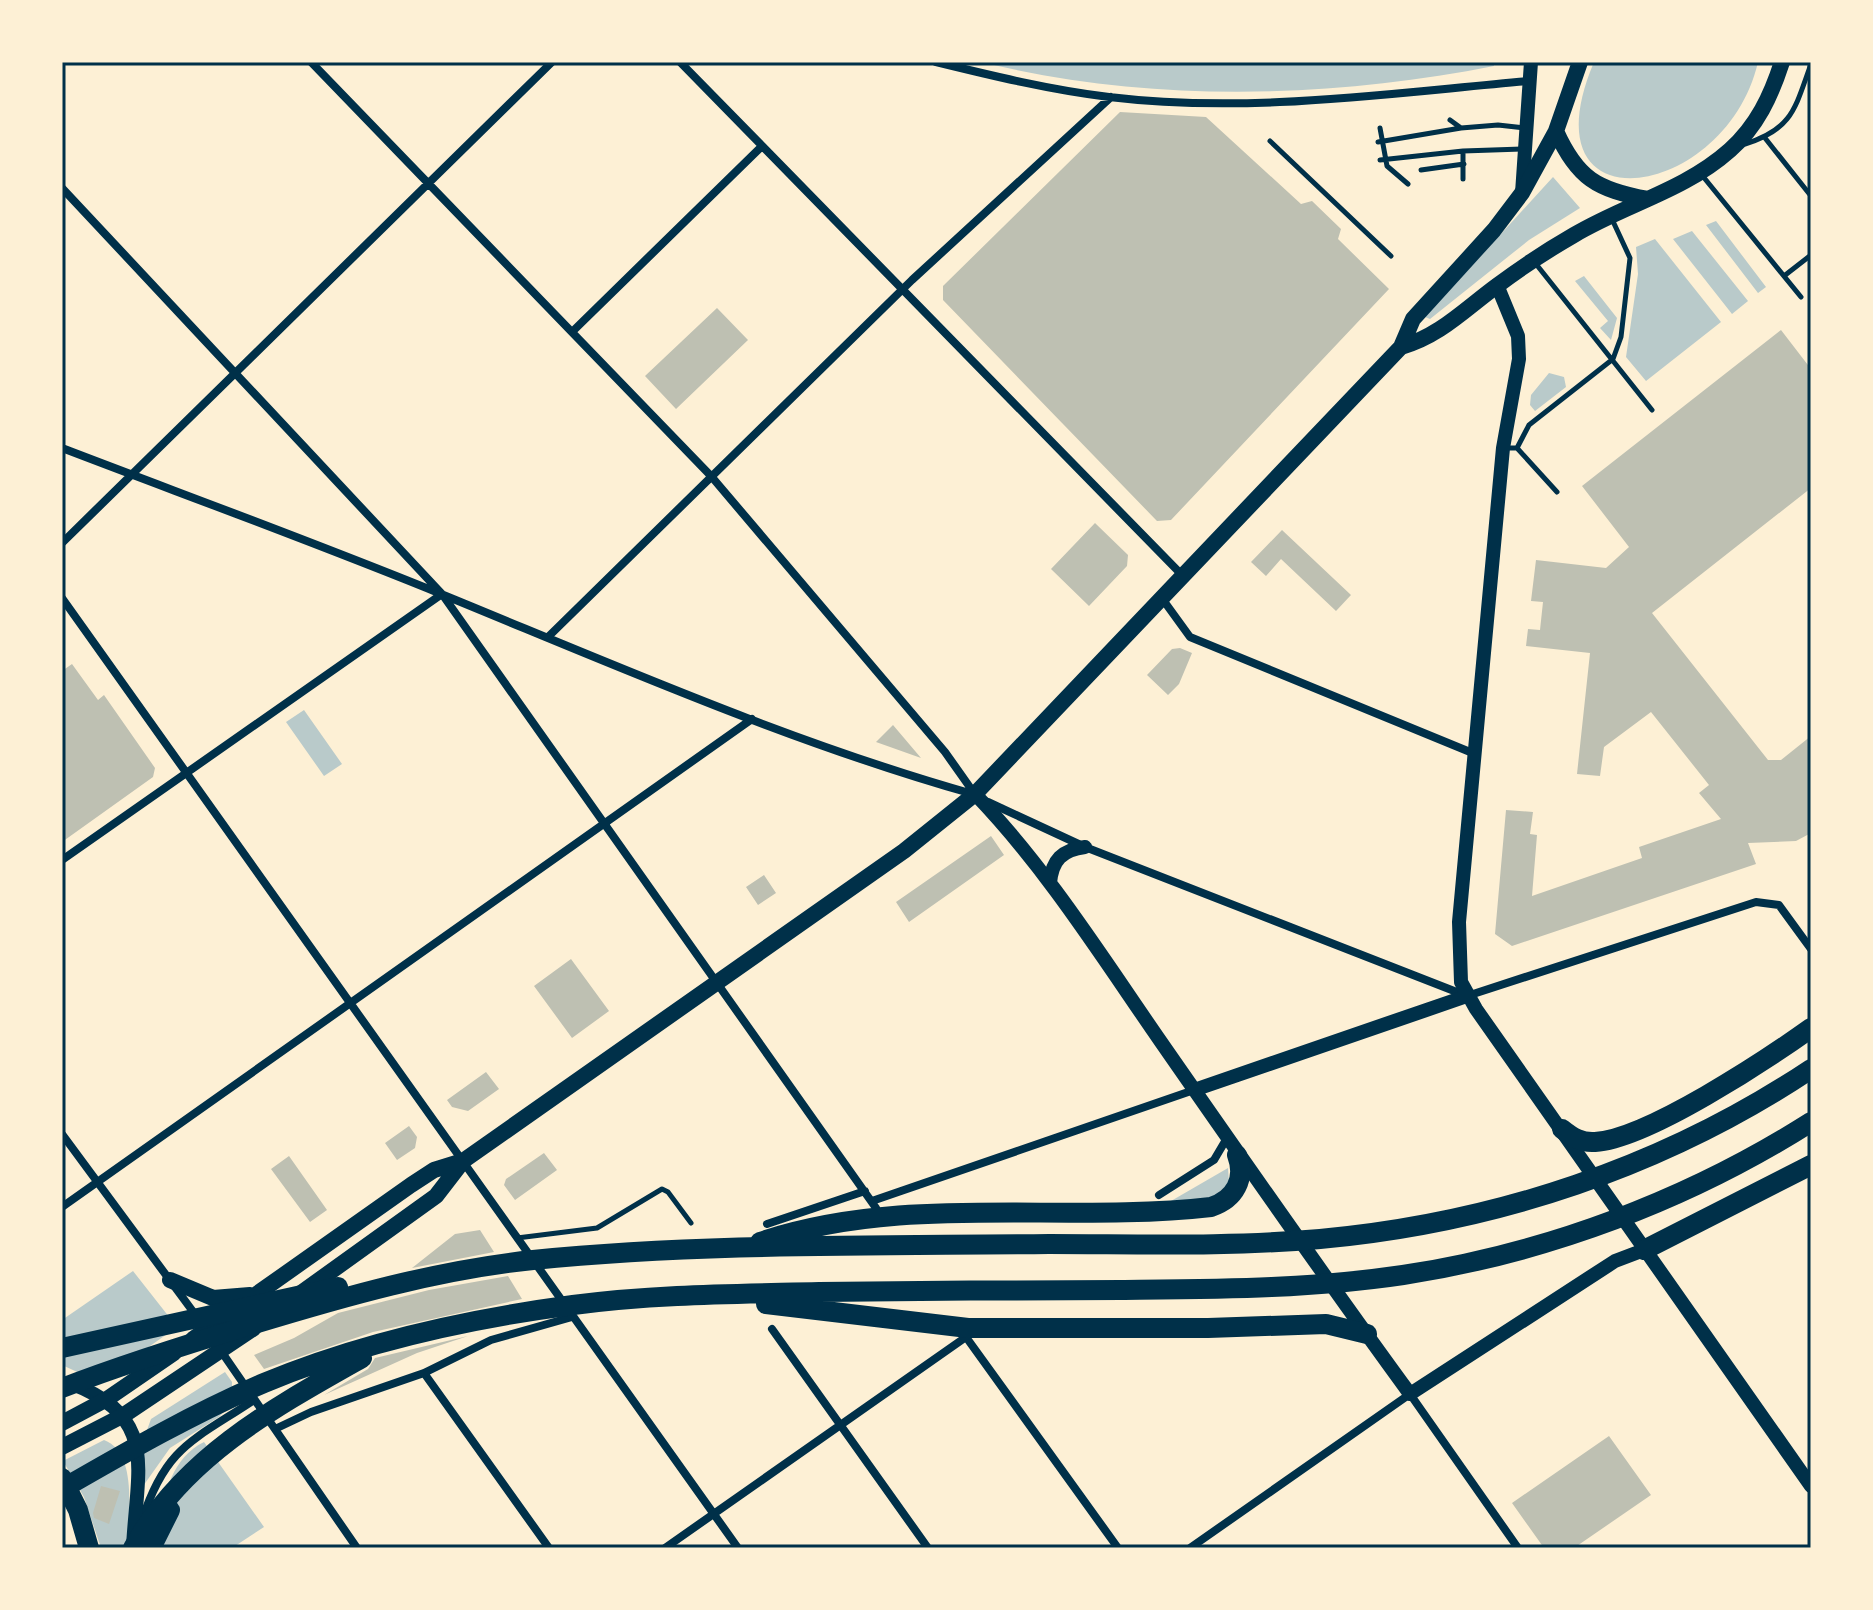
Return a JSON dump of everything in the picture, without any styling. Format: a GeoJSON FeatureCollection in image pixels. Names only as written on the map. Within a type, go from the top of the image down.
{"type":"FeatureCollection","features":[{"type":"Feature","properties":{"kind":"highway"},"geometry":{"type":"LineString","coordinates":[[1562,1129],[1572,1137],[1593,1142],[1621,1136],[1696,1100],[1784,1048],[1811,1028]]}},
{"type":"Feature","properties":{"kind":"highway"},"geometry":{"type":"LineString","coordinates":[[62,1348],[291,1296],[387,1279],[533,1260],[741,1248],[1184,1246],[1383,1232],[1516,1204],[1610,1174],[1708,1130],[1811,1069]]}},
{"type":"Feature","properties":{"kind":"highway"},"geometry":{"type":"LineString","coordinates":[[62,1489],[151,1439],[263,1384],[397,1339],[575,1305],[699,1295],[1256,1289],[1407,1274],[1533,1247],[1624,1216],[1735,1166],[1811,1122]]}},
{"type":"Feature","properties":{"kind":"highway"},"geometry":{"type":"LineString","coordinates":[[741,1248],[788,1232],[884,1214],[1203,1208],[1222,1203],[1235,1191],[1241,1171],[1232,1147]]}},
{"type":"Feature","properties":{"kind":"highway"},"geometry":{"type":"LineString","coordinates":[[1644,1250],[1811,1165]]}},
{"type":"Feature","properties":{"kind":"highway"},"geometry":{"type":"LineString","coordinates":[[62,1388],[374,1289],[481,1268]]}},
{"type":"Feature","properties":{"kind":"highway"},"geometry":{"type":"LineString","coordinates":[[699,1295],[968,1328],[1208,1328],[1326,1324],[1367,1334]]}},
{"type":"Feature","properties":{"kind":"highway"},"geometry":{"type":"LineString","coordinates":[[133,1548],[156,1511],[186,1478],[228,1441],[277,1406],[397,1339]]}},
{"type":"Feature","properties":{"kind":"highway"},"geometry":{"type":"LineString","coordinates":[[62,1478],[88,1540]]}},
{"type":"Feature","properties":{"kind":"highway"},"geometry":{"type":"LineString","coordinates":[[151,1548],[186,1478]]}},
{"type":"Feature","properties":{"kind":"main road"},"geometry":{"type":"LineString","coordinates":[[62,1447],[124,1415],[221,1351],[436,1196],[463,1161],[904,851],[975,794],[1401,347],[1413,319],[1501,221],[1522,193],[1556,131],[1580,62]]}},
{"type":"Feature","properties":{"kind":"main road"},"geometry":{"type":"LineString","coordinates":[[1401,347],[1432,337],[1533,260],[1609,215],[1701,173],[1732,148],[1765,107],[1782,62]]}},
{"type":"Feature","properties":{"kind":"main road"},"geometry":{"type":"LineString","coordinates":[[1556,131],[1580,172],[1599,186],[1648,199]]}},
{"type":"Feature","properties":{"kind":"main road"},"geometry":{"type":"LineString","coordinates":[[62,1423],[107,1399],[251,1295],[434,1170],[463,1161]]}},
{"type":"Feature","properties":{"kind":"main road"},"geometry":{"type":"LineString","coordinates":[[170,1280],[213,1298],[251,1295]]}},
{"type":"Feature","properties":{"kind":"street"},"geometry":{"type":"LineString","coordinates":[[311,62],[711,476],[945,752],[975,794],[1011,832],[1518,1548]]}},
{"type":"Feature","properties":{"kind":"street"},"geometry":{"type":"LineString","coordinates":[[62,543],[426,182],[552,62]]}},
{"type":"Feature","properties":{"kind":"street"},"geometry":{"type":"LineString","coordinates":[[680,62],[1182,575]]}},
{"type":"Feature","properties":{"kind":"street"},"geometry":{"type":"LineString","coordinates":[[936,62],[1111,97],[1311,101],[1529,81]]}},
{"type":"Feature","properties":{"kind":"street"},"geometry":{"type":"LineString","coordinates":[[1522,193],[1531,62]]}},
{"type":"Feature","properties":{"kind":"street"},"geometry":{"type":"LineString","coordinates":[[548,637],[904,289],[1111,97]]}},
{"type":"Feature","properties":{"kind":"street"},"geometry":{"type":"LineString","coordinates":[[573,331],[762,146]]}},
{"type":"Feature","properties":{"kind":"street"},"geometry":{"type":"LineString","coordinates":[[62,188],[237,371],[442,594],[874,1204],[1467,996],[1756,902],[1779,905],[1811,949]]}},
{"type":"Feature","properties":{"kind":"street"},"geometry":{"type":"LineString","coordinates":[[1497,285],[1512,314],[1519,347],[1457,950],[1461,982],[1467,996],[1810,1484]]}},
{"type":"Feature","properties":{"kind":"street"},"geometry":{"type":"LineString","coordinates":[[62,448],[442,594],[752,719],[920,779],[975,794],[1020,819],[1085,847],[1467,996]]}},
{"type":"Feature","properties":{"kind":"street"},"geometry":{"type":"LineString","coordinates":[[62,860],[442,594]]}},
{"type":"Feature","properties":{"kind":"street"},"geometry":{"type":"LineString","coordinates":[[1161,597],[1190,637],[1476,754]]}},
{"type":"Feature","properties":{"kind":"street"},"geometry":{"type":"LineString","coordinates":[[62,598],[738,1548]]}},
{"type":"Feature","properties":{"kind":"street"},"geometry":{"type":"LineString","coordinates":[[62,1207],[752,719]]}},
{"type":"Feature","properties":{"kind":"street"},"geometry":{"type":"LineString","coordinates":[[1050,883],[1051,869],[1059,857],[1071,849],[1085,847]]}},
{"type":"Feature","properties":{"kind":"street"},"geometry":{"type":"LineString","coordinates":[[62,1134],[206,1329],[357,1548]]}},
{"type":"Feature","properties":{"kind":"street"},"geometry":{"type":"LineString","coordinates":[[1159,1195],[1232,1147]]}},
{"type":"Feature","properties":{"kind":"street"},"geometry":{"type":"LineString","coordinates":[[767,1224],[865,1191]]}},
{"type":"Feature","properties":{"kind":"street"},"geometry":{"type":"LineString","coordinates":[[1190,1548],[1410,1394],[1615,1261],[1644,1250]]}},
{"type":"Feature","properties":{"kind":"street"},"geometry":{"type":"LineString","coordinates":[[275,1429],[311,1412],[424,1373],[491,1340],[572,1317]]}},
{"type":"Feature","properties":{"kind":"street"},"geometry":{"type":"LineString","coordinates":[[772,1329],[928,1548]]}},
{"type":"Feature","properties":{"kind":"street"},"geometry":{"type":"LineString","coordinates":[[665,1548],[966,1337],[1118,1548]]}},
{"type":"Feature","properties":{"kind":"street"},"geometry":{"type":"LineString","coordinates":[[424,1373],[549,1548]]}},
{"type":"Feature","properties":{"kind":"street"},"geometry":{"type":"LineString","coordinates":[[62,1380],[107,1399],[124,1415],[135,1439],[133,1548]]}},
{"type":"Feature","properties":{"kind":"street"},"geometry":{"type":"LineString","coordinates":[[133,1548],[153,1485],[163,1468],[176,1453],[254,1400]]}},
{"type":"Feature","properties":{"kind":"lane"},"geometry":{"type":"LineString","coordinates":[[1732,148],[1778,132],[1793,114],[1811,64]]}},
{"type":"Feature","properties":{"kind":"lane"},"geometry":{"type":"LineString","coordinates":[[1450,120],[1461,128]]}},
{"type":"Feature","properties":{"kind":"lane"},"geometry":{"type":"LineString","coordinates":[[1378,142],[1461,128],[1498,125],[1526,128]]}},
{"type":"Feature","properties":{"kind":"lane"},"geometry":{"type":"LineString","coordinates":[[1380,128],[1385,162],[1408,184]]}},
{"type":"Feature","properties":{"kind":"lane"},"geometry":{"type":"LineString","coordinates":[[1765,138],[1811,196]]}},
{"type":"Feature","properties":{"kind":"lane"},"geometry":{"type":"LineString","coordinates":[[1270,141],[1391,256]]}},
{"type":"Feature","properties":{"kind":"lane"},"geometry":{"type":"LineString","coordinates":[[1380,160],[1463,151],[1525,149]]}},
{"type":"Feature","properties":{"kind":"lane"},"geometry":{"type":"LineString","coordinates":[[1463,151],[1463,179]]}},
{"type":"Feature","properties":{"kind":"lane"},"geometry":{"type":"LineString","coordinates":[[1421,170],[1464,164]]}},
{"type":"Feature","properties":{"kind":"lane"},"geometry":{"type":"LineString","coordinates":[[1701,173],[1801,297]]}},
{"type":"Feature","properties":{"kind":"lane"},"geometry":{"type":"LineString","coordinates":[[1557,492],[1510,448],[1529,425],[1613,359],[1621,337],[1630,258],[1609,215]]}},
{"type":"Feature","properties":{"kind":"lane"},"geometry":{"type":"LineString","coordinates":[[1784,276],[1811,255]]}},
{"type":"Feature","properties":{"kind":"lane"},"geometry":{"type":"LineString","coordinates":[[1533,260],[1652,410]]}},
{"type":"Feature","properties":{"kind":"lane"},"geometry":{"type":"LineString","coordinates":[[517,1238],[597,1228],[662,1189],[668,1192],[691,1223]]}},
{"type":"Feature","properties":{"kind":"shaded area"},"geometry":{"type":"Polygon","coordinates":[[[981,62],[1493,62],[1494,66],[1367,85],[1237,92],[1108,85],[981,62]]]}},
{"type":"Feature","properties":{"kind":"shaded area"},"geometry":{"type":"Polygon","coordinates":[[[1594,62],[1758,62],[1739,109],[1709,145],[1673,168],[1637,178],[1606,173],[1585,153],[1579,117],[1594,62]]]}},
{"type":"Feature","properties":{"kind":"shaded area"},"geometry":{"type":"Polygon","coordinates":[[[1553,177],[1580,208],[1529,240],[1430,319],[1425,317],[1553,177]]]}},
{"type":"Feature","properties":{"kind":"shaded area"},"geometry":{"type":"Polygon","coordinates":[[[1716,221],[1766,287],[1758,293],[1706,225],[1716,221]]]}},
{"type":"Feature","properties":{"kind":"shaded area"},"geometry":{"type":"Polygon","coordinates":[[[1692,231],[1748,301],[1732,314],[1673,239],[1692,231]]]}},
{"type":"Feature","properties":{"kind":"shaded area"},"geometry":{"type":"Polygon","coordinates":[[[1655,239],[1721,322],[1646,381],[1626,357],[1638,274],[1636,247],[1655,239]]]}},
{"type":"Feature","properties":{"kind":"shaded area"},"geometry":{"type":"Polygon","coordinates":[[[1584,276],[1617,318],[1611,340],[1600,328],[1608,321],[1575,281],[1584,276]]]}},
{"type":"Feature","properties":{"kind":"shaded area"},"geometry":{"type":"Polygon","coordinates":[[[1549,373],[1564,377],[1566,387],[1535,411],[1530,405],[1531,395],[1549,373]]]}},
{"type":"Feature","properties":{"kind":"shaded area"},"geometry":{"type":"Polygon","coordinates":[[[304,710],[342,764],[324,776],[286,722],[304,710]]]}},
{"type":"Feature","properties":{"kind":"shaded area"},"geometry":{"type":"Polygon","coordinates":[[[1228,1168],[1229,1183],[1213,1198],[1171,1201],[1228,1168]]]}},
{"type":"Feature","properties":{"kind":"shaded area"},"geometry":{"type":"Polygon","coordinates":[[[133,1271],[177,1327],[99,1382],[62,1365],[62,1320],[133,1271]]]}},
{"type":"Feature","properties":{"kind":"shaded area"},"geometry":{"type":"Polygon","coordinates":[[[225,1372],[232,1382],[232,1403],[219,1417],[170,1448],[141,1489],[143,1441],[151,1419],[225,1372]]]}},
{"type":"Feature","properties":{"kind":"shaded area"},"geometry":{"type":"Polygon","coordinates":[[[104,1440],[115,1447],[127,1472],[127,1548],[101,1548],[84,1497],[63,1461],[104,1440]]]}},
{"type":"Feature","properties":{"kind":"shaded area"},"geometry":{"type":"Polygon","coordinates":[[[204,1442],[264,1527],[232,1548],[152,1548],[173,1474],[191,1450],[204,1442]]]}},
{"type":"Feature","properties":{"kind":"building"},"geometry":{"type":"Polygon","coordinates":[[[1120,112],[1206,117],[1301,204],[1312,201],[1341,229],[1338,239],[1389,289],[1171,520],[1157,521],[943,300],[943,286],[1120,112]]]}},
{"type":"Feature","properties":{"kind":"building"},"geometry":{"type":"Polygon","coordinates":[[[717,308],[748,340],[676,409],[645,376],[717,308]]]}},
{"type":"Feature","properties":{"kind":"building"},"geometry":{"type":"Polygon","coordinates":[[[1781,330],[1811,369],[1811,488],[1652,613],[1768,760],[1781,760],[1811,736],[1811,833],[1796,841],[1748,843],[1756,864],[1512,946],[1495,934],[1506,810],[1533,812],[1530,834],[1537,835],[1532,896],[1642,858],[1639,847],[1721,819],[1699,793],[1709,785],[1651,712],[1604,747],[1600,776],[1577,774],[1590,653],[1526,646],[1528,629],[1540,630],[1543,602],[1531,601],[1536,560],[1606,568],[1629,547],[1582,486],[1781,330]]]}},
{"type":"Feature","properties":{"kind":"building"},"geometry":{"type":"Polygon","coordinates":[[[1095,523],[1128,555],[1127,566],[1089,606],[1051,569],[1095,523]]]}},
{"type":"Feature","properties":{"kind":"building"},"geometry":{"type":"Polygon","coordinates":[[[1282,530],[1351,595],[1336,611],[1281,559],[1266,576],[1251,562],[1282,530]]]}},
{"type":"Feature","properties":{"kind":"building"},"geometry":{"type":"Polygon","coordinates":[[[1180,648],[1192,653],[1179,684],[1168,695],[1147,675],[1172,649],[1180,648]]]}},
{"type":"Feature","properties":{"kind":"building"},"geometry":{"type":"Polygon","coordinates":[[[72,664],[98,700],[104,695],[155,768],[153,777],[62,842],[62,671],[72,664]]]}},
{"type":"Feature","properties":{"kind":"building"},"geometry":{"type":"Polygon","coordinates":[[[893,725],[921,758],[876,742],[893,725]]]}},
{"type":"Feature","properties":{"kind":"building"},"geometry":{"type":"Polygon","coordinates":[[[991,836],[1004,855],[909,922],[896,902],[991,836]]]}},
{"type":"Feature","properties":{"kind":"building"},"geometry":{"type":"Polygon","coordinates":[[[764,875],[776,893],[758,905],[746,887],[764,875]]]}},
{"type":"Feature","properties":{"kind":"building"},"geometry":{"type":"Polygon","coordinates":[[[571,959],[609,1011],[572,1038],[534,986],[571,959]]]}},
{"type":"Feature","properties":{"kind":"building"},"geometry":{"type":"Polygon","coordinates":[[[486,1072],[499,1089],[468,1111],[452,1107],[447,1100],[486,1072]]]}},
{"type":"Feature","properties":{"kind":"building"},"geometry":{"type":"Polygon","coordinates":[[[409,1126],[417,1137],[415,1148],[397,1160],[385,1143],[409,1126]]]}},
{"type":"Feature","properties":{"kind":"building"},"geometry":{"type":"Polygon","coordinates":[[[544,1153],[557,1170],[515,1200],[504,1185],[506,1179],[544,1153]]]}},
{"type":"Feature","properties":{"kind":"building"},"geometry":{"type":"Polygon","coordinates":[[[289,1156],[327,1210],[310,1222],[271,1169],[289,1156]]]}},
{"type":"Feature","properties":{"kind":"building"},"geometry":{"type":"Polygon","coordinates":[[[480,1230],[494,1252],[412,1268],[455,1234],[480,1230]]]}},
{"type":"Feature","properties":{"kind":"building"},"geometry":{"type":"Polygon","coordinates":[[[508,1276],[522,1299],[373,1332],[264,1369],[254,1355],[294,1338],[338,1313],[429,1290],[508,1276]]]}},
{"type":"Feature","properties":{"kind":"building"},"geometry":{"type":"Polygon","coordinates":[[[468,1336],[417,1353],[324,1395],[368,1369],[375,1358],[468,1336]]]}},
{"type":"Feature","properties":{"kind":"building"},"geometry":{"type":"Polygon","coordinates":[[[1609,1436],[1651,1495],[1574,1548],[1544,1548],[1512,1503],[1609,1436]]]}},
{"type":"Feature","properties":{"kind":"building"},"geometry":{"type":"Polygon","coordinates":[[[101,1486],[120,1491],[109,1524],[94,1518],[101,1486]]]}}]}
